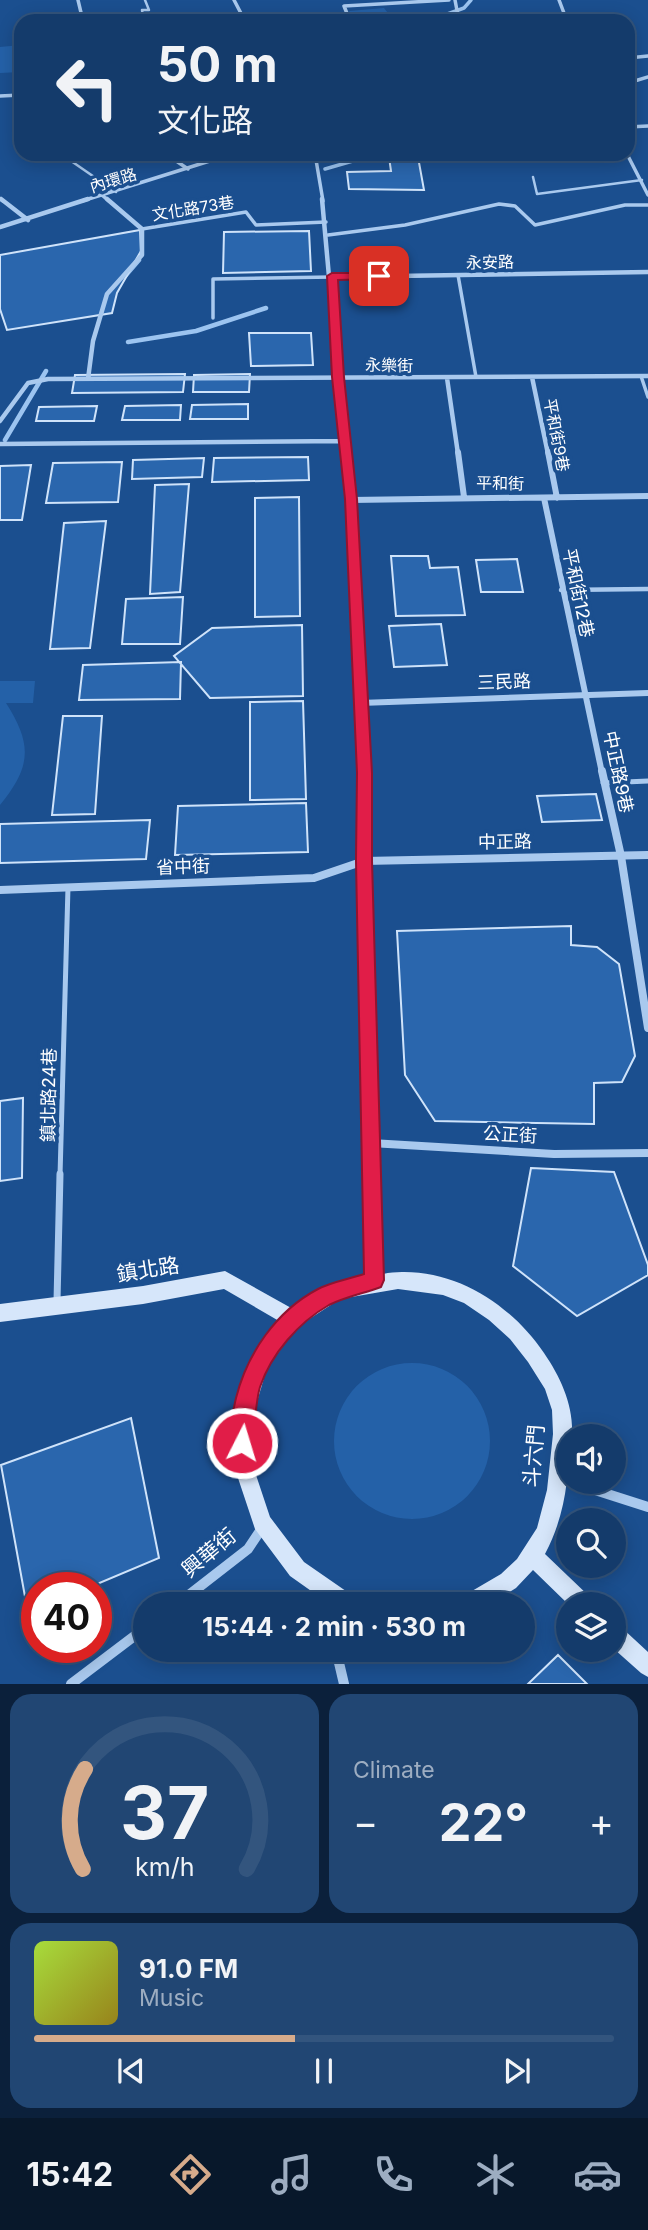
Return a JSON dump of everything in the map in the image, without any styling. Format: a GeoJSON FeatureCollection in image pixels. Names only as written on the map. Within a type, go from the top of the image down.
{"type":"FeatureCollection","features":[{"type":"Feature","properties":{"kind":"street"},"geometry":{"type":"LineString","coordinates":[[234,0],[241,13]]}},
{"type":"Feature","properties":{"kind":"street"},"geometry":{"type":"LineString","coordinates":[[347,14],[344,6],[387,1],[449,0]]}},
{"type":"Feature","properties":{"kind":"street"},"geometry":{"type":"LineString","coordinates":[[176,161],[188,169]]}},
{"type":"Feature","properties":{"kind":"street","name":"內環路"},"geometry":{"type":"LineString","coordinates":[[0,227],[211,161]]}},
{"type":"Feature","properties":{"kind":"street"},"geometry":{"type":"LineString","coordinates":[[316,161],[328,235],[338,377],[351,499],[365,773],[364,861],[374,1280]]}},
{"type":"Feature","properties":{"kind":"street"},"geometry":{"type":"LineString","coordinates":[[631,161],[648,195]]}},
{"type":"Feature","properties":{"kind":"street"},"geometry":{"type":"LineString","coordinates":[[88,379],[93,341],[107,294],[142,255],[142,229],[103,196]]}},
{"type":"Feature","properties":{"kind":"street"},"geometry":{"type":"LineString","coordinates":[[0,199],[28,220]]}},
{"type":"Feature","properties":{"kind":"street","name":"永安路"},"geometry":{"type":"LineString","coordinates":[[332,276],[648,272]]}},
{"type":"Feature","properties":{"kind":"street","name":"永樂街"},"geometry":{"type":"LineString","coordinates":[[0,421],[28,383],[48,379],[645,376]]}},
{"type":"Feature","properties":{"kind":"street","name":"平和街9巷"},"geometry":{"type":"LineString","coordinates":[[532,377],[557,498]]}},
{"type":"Feature","properties":{"kind":"street"},"geometry":{"type":"LineString","coordinates":[[447,378],[464,497]]}},
{"type":"Feature","properties":{"kind":"street"},"geometry":{"type":"LineString","coordinates":[[0,444],[345,440]]}},
{"type":"Feature","properties":{"kind":"street","name":"平和街"},"geometry":{"type":"LineString","coordinates":[[351,499],[648,496]]}},
{"type":"Feature","properties":{"kind":"street","name":"平和街12巷"},"geometry":{"type":"LineString","coordinates":[[544,498],[561,590],[586,694]]}},
{"type":"Feature","properties":{"kind":"street","name":"三民路"},"geometry":{"type":"LineString","coordinates":[[360,702],[648,693]]}},
{"type":"Feature","properties":{"kind":"street","name":"中正路9巷"},"geometry":{"type":"LineString","coordinates":[[586,694],[603,783],[621,856],[644,984],[648,1028]]}},
{"type":"Feature","properties":{"kind":"street","name":"中正路"},"geometry":{"type":"LineString","coordinates":[[364,861],[648,855]]}},
{"type":"Feature","properties":{"kind":"street","name":"省中街"},"geometry":{"type":"LineString","coordinates":[[0,890],[314,878],[364,861]]}},
{"type":"Feature","properties":{"kind":"street","name":"公正街"},"geometry":{"type":"LineString","coordinates":[[371,1143],[554,1154],[648,1153]]}},
{"type":"Feature","properties":{"kind":"street","name":"斗六門"},"geometry":{"type":"LineString","coordinates":[[317,1592],[288,1563],[262,1527],[249,1497],[242,1464],[241,1422],[251,1382],[269,1347],[293,1319],[324,1297],[374,1280],[415,1279],[455,1289],[492,1310],[524,1339],[549,1377],[563,1424]]}},
{"type":"Feature","properties":{"kind":"street","name":"鎮北路"},"geometry":{"type":"LineString","coordinates":[[0,1313],[143,1295],[225,1280],[293,1319]]}},
{"type":"Feature","properties":{"kind":"street","name":"斗六門"},"geometry":{"type":"LineString","coordinates":[[494,1592],[534,1558],[561,1494]]}},
{"type":"Feature","properties":{"kind":"street"},"geometry":{"type":"LineString","coordinates":[[607,1494],[648,1507]]}},
{"type":"Feature","properties":{"kind":"street","name":"興華街"},"geometry":{"type":"LineString","coordinates":[[193,1592],[248,1549],[262,1527]]}},
{"type":"Feature","properties":{"kind":"street"},"geometry":{"type":"LineString","coordinates":[[534,1558],[570,1592]]}},
{"type":"Feature","properties":{"kind":"street"},"geometry":{"type":"LineString","coordinates":[[71,1684],[133,1637]]}},
{"type":"Feature","properties":{"kind":"street"},"geometry":{"type":"LineString","coordinates":[[626,1645],[648,1666]]}},
{"type":"Feature","properties":{"kind":"street"},"geometry":{"type":"LineString","coordinates":[[339,1662],[344,1684]]}},
{"type":"Feature","properties":{"kind":"lane"},"geometry":{"type":"LineString","coordinates":[[143,14],[142,10],[149,10],[145,0]]}},
{"type":"Feature","properties":{"kind":"lane"},"geometry":{"type":"LineString","coordinates":[[233,14],[241,13]]}},
{"type":"Feature","properties":{"kind":"lane"},"geometry":{"type":"LineString","coordinates":[[71,161],[116,192]]}},
{"type":"Feature","properties":{"kind":"lane"},"geometry":{"type":"LineString","coordinates":[[533,177],[537,194],[535,203]]}},
{"type":"Feature","properties":{"kind":"lane"},"geometry":{"type":"LineString","coordinates":[[537,194],[642,180]]}},
{"type":"Feature","properties":{"kind":"lane"},"geometry":{"type":"LineString","coordinates":[[328,235],[405,225],[499,204],[516,206],[535,225],[625,205],[648,205]]}},
{"type":"Feature","properties":{"kind":"lane","name":"文化路73巷"},"geometry":{"type":"LineString","coordinates":[[142,229],[246,212],[256,225],[326,222]]}},
{"type":"Feature","properties":{"kind":"lane"},"geometry":{"type":"LineString","coordinates":[[458,275],[476,377]]}},
{"type":"Feature","properties":{"kind":"lane"},"geometry":{"type":"LineString","coordinates":[[213,318],[213,279],[332,276]]}},
{"type":"Feature","properties":{"kind":"lane"},"geometry":{"type":"LineString","coordinates":[[645,376],[648,397]]}},
{"type":"Feature","properties":{"kind":"lane"},"geometry":{"type":"LineString","coordinates":[[561,590],[648,589]]}},
{"type":"Feature","properties":{"kind":"lane"},"geometry":{"type":"LineString","coordinates":[[603,783],[648,782]]}},
{"type":"Feature","properties":{"kind":"lane","name":"鎮北路24巷"},"geometry":{"type":"LineString","coordinates":[[57,1304],[68,886]]}},
{"type":"Feature","properties":{"kind":"shaded area"},"geometry":{"type":"Polygon","coordinates":[[[384,8],[389,14],[350,14],[349,11],[384,8]]]}},
{"type":"Feature","properties":{"kind":"shaded area"},"geometry":{"type":"Polygon","coordinates":[[[14,46],[14,72],[0,73],[0,47],[14,46]]]}},
{"type":"Feature","properties":{"kind":"shaded area"},"geometry":{"type":"Polygon","coordinates":[[[0,681],[35,681],[33,703],[6,703],[21,731],[25,755],[18,778],[0,805],[0,681]]]}},
{"type":"Feature","properties":{"kind":"shaded area"},"geometry":{"type":"Polygon","coordinates":[[[412,1363],[442,1369],[467,1386],[484,1411],[490,1441],[484,1471],[467,1496],[442,1513],[412,1519],[382,1513],[357,1496],[340,1471],[334,1441],[340,1411],[357,1386],[382,1369],[412,1363]]]}},
{"type":"Feature","properties":{"kind":"building"},"geometry":{"type":"Polygon","coordinates":[[[390,161],[419,161],[424,190],[349,189],[347,172],[391,171],[390,161]]]}},
{"type":"Feature","properties":{"kind":"building"},"geometry":{"type":"Polygon","coordinates":[[[140,230],[141,251],[117,293],[112,313],[7,330],[0,309],[0,255],[140,230]]]}},
{"type":"Feature","properties":{"kind":"building"},"geometry":{"type":"Polygon","coordinates":[[[309,231],[311,271],[223,273],[224,232],[309,231]]]}},
{"type":"Feature","properties":{"kind":"building"},"geometry":{"type":"Polygon","coordinates":[[[249,333],[311,333],[313,365],[251,366],[249,333]]]}},
{"type":"Feature","properties":{"kind":"building"},"geometry":{"type":"Polygon","coordinates":[[[185,374],[183,392],[72,393],[75,375],[185,374]]]}},
{"type":"Feature","properties":{"kind":"building"},"geometry":{"type":"Polygon","coordinates":[[[250,374],[249,392],[193,392],[194,375],[250,374]]]}},
{"type":"Feature","properties":{"kind":"building"},"geometry":{"type":"Polygon","coordinates":[[[248,404],[248,419],[190,419],[192,405],[248,404]]]}},
{"type":"Feature","properties":{"kind":"building"},"geometry":{"type":"Polygon","coordinates":[[[181,405],[180,420],[122,420],[125,406],[181,405]]]}},
{"type":"Feature","properties":{"kind":"building"},"geometry":{"type":"Polygon","coordinates":[[[97,406],[94,421],[36,421],[39,407],[97,406]]]}},
{"type":"Feature","properties":{"kind":"building"},"geometry":{"type":"Polygon","coordinates":[[[308,457],[309,480],[212,482],[214,458],[308,457]]]}},
{"type":"Feature","properties":{"kind":"building"},"geometry":{"type":"Polygon","coordinates":[[[204,458],[202,477],[132,479],[133,460],[204,458]]]}},
{"type":"Feature","properties":{"kind":"building"},"geometry":{"type":"Polygon","coordinates":[[[122,462],[118,502],[46,503],[53,463],[122,462]]]}},
{"type":"Feature","properties":{"kind":"building"},"geometry":{"type":"Polygon","coordinates":[[[31,465],[22,520],[0,520],[0,466],[31,465]]]}},
{"type":"Feature","properties":{"kind":"building"},"geometry":{"type":"Polygon","coordinates":[[[189,484],[180,592],[150,594],[155,485],[189,484]]]}},
{"type":"Feature","properties":{"kind":"building"},"geometry":{"type":"Polygon","coordinates":[[[299,497],[300,616],[255,617],[255,498],[299,497]]]}},
{"type":"Feature","properties":{"kind":"building"},"geometry":{"type":"Polygon","coordinates":[[[106,521],[90,648],[50,649],[64,523],[106,521]]]}},
{"type":"Feature","properties":{"kind":"building"},"geometry":{"type":"Polygon","coordinates":[[[391,556],[428,556],[430,568],[458,567],[465,615],[396,616],[391,556]]]}},
{"type":"Feature","properties":{"kind":"building"},"geometry":{"type":"Polygon","coordinates":[[[517,559],[523,592],[481,592],[476,560],[517,559]]]}},
{"type":"Feature","properties":{"kind":"building"},"geometry":{"type":"Polygon","coordinates":[[[183,597],[180,644],[122,644],[126,599],[183,597]]]}},
{"type":"Feature","properties":{"kind":"building"},"geometry":{"type":"Polygon","coordinates":[[[441,624],[447,665],[394,667],[389,626],[441,624]]]}},
{"type":"Feature","properties":{"kind":"building"},"geometry":{"type":"Polygon","coordinates":[[[302,625],[303,696],[210,698],[174,656],[212,628],[302,625]]]}},
{"type":"Feature","properties":{"kind":"building"},"geometry":{"type":"Polygon","coordinates":[[[181,662],[180,699],[79,700],[83,665],[181,662]]]}},
{"type":"Feature","properties":{"kind":"building"},"geometry":{"type":"Polygon","coordinates":[[[303,701],[306,799],[250,800],[250,702],[303,701]]]}},
{"type":"Feature","properties":{"kind":"building"},"geometry":{"type":"Polygon","coordinates":[[[63,716],[102,716],[95,814],[52,815],[63,716]]]}},
{"type":"Feature","properties":{"kind":"building"},"geometry":{"type":"Polygon","coordinates":[[[596,794],[602,820],[542,822],[537,796],[596,794]]]}},
{"type":"Feature","properties":{"kind":"building"},"geometry":{"type":"Polygon","coordinates":[[[306,803],[308,852],[175,855],[178,806],[306,803]]]}},
{"type":"Feature","properties":{"kind":"building"},"geometry":{"type":"Polygon","coordinates":[[[150,820],[146,859],[0,863],[0,824],[150,820]]]}},
{"type":"Feature","properties":{"kind":"building"},"geometry":{"type":"Polygon","coordinates":[[[571,926],[571,945],[597,947],[619,964],[635,1056],[622,1082],[594,1083],[594,1124],[435,1121],[405,1075],[397,931],[571,926]]]}},
{"type":"Feature","properties":{"kind":"building"},"geometry":{"type":"Polygon","coordinates":[[[23,1098],[22,1178],[0,1181],[0,1101],[23,1098]]]}},
{"type":"Feature","properties":{"kind":"building"},"geometry":{"type":"Polygon","coordinates":[[[531,1168],[614,1172],[648,1265],[648,1275],[577,1316],[513,1266],[531,1168]]]}},
{"type":"Feature","properties":{"kind":"building"},"geometry":{"type":"Polygon","coordinates":[[[131,1418],[159,1558],[112,1578],[112,1572],[21,1572],[21,1575],[1,1465],[131,1418]]]}},
{"type":"Feature","properties":{"kind":"building"},"geometry":{"type":"Polygon","coordinates":[[[556,1657],[556,1662],[565,1662],[587,1684],[528,1684],[556,1657]]]}},
{"type":"Feature","properties":{"kind":"waterway"},"geometry":{"type":"LineString","coordinates":[[447,14],[464,8],[471,0]]}},
{"type":"Feature","properties":{"kind":"waterway"},"geometry":{"type":"LineString","coordinates":[[325,169],[353,161]]}},
{"type":"Feature","properties":{"kind":"waterway"},"geometry":{"type":"LineString","coordinates":[[120,282],[139,260]]}},
{"type":"Feature","properties":{"kind":"waterway"},"geometry":{"type":"LineString","coordinates":[[128,342],[196,331],[266,308]]}},
{"type":"Feature","properties":{"kind":"waterway"},"geometry":{"type":"LineString","coordinates":[[5,440],[46,371]]}},
{"type":"Feature","properties":{"kind":"route"},"geometry":{"type":"LineString","coordinates":[[242,1443],[241,1422],[251,1382],[269,1347],[293,1319],[324,1297],[374,1280],[364,861],[365,773],[351,499],[338,377],[332,276],[379,276]]}}]}
